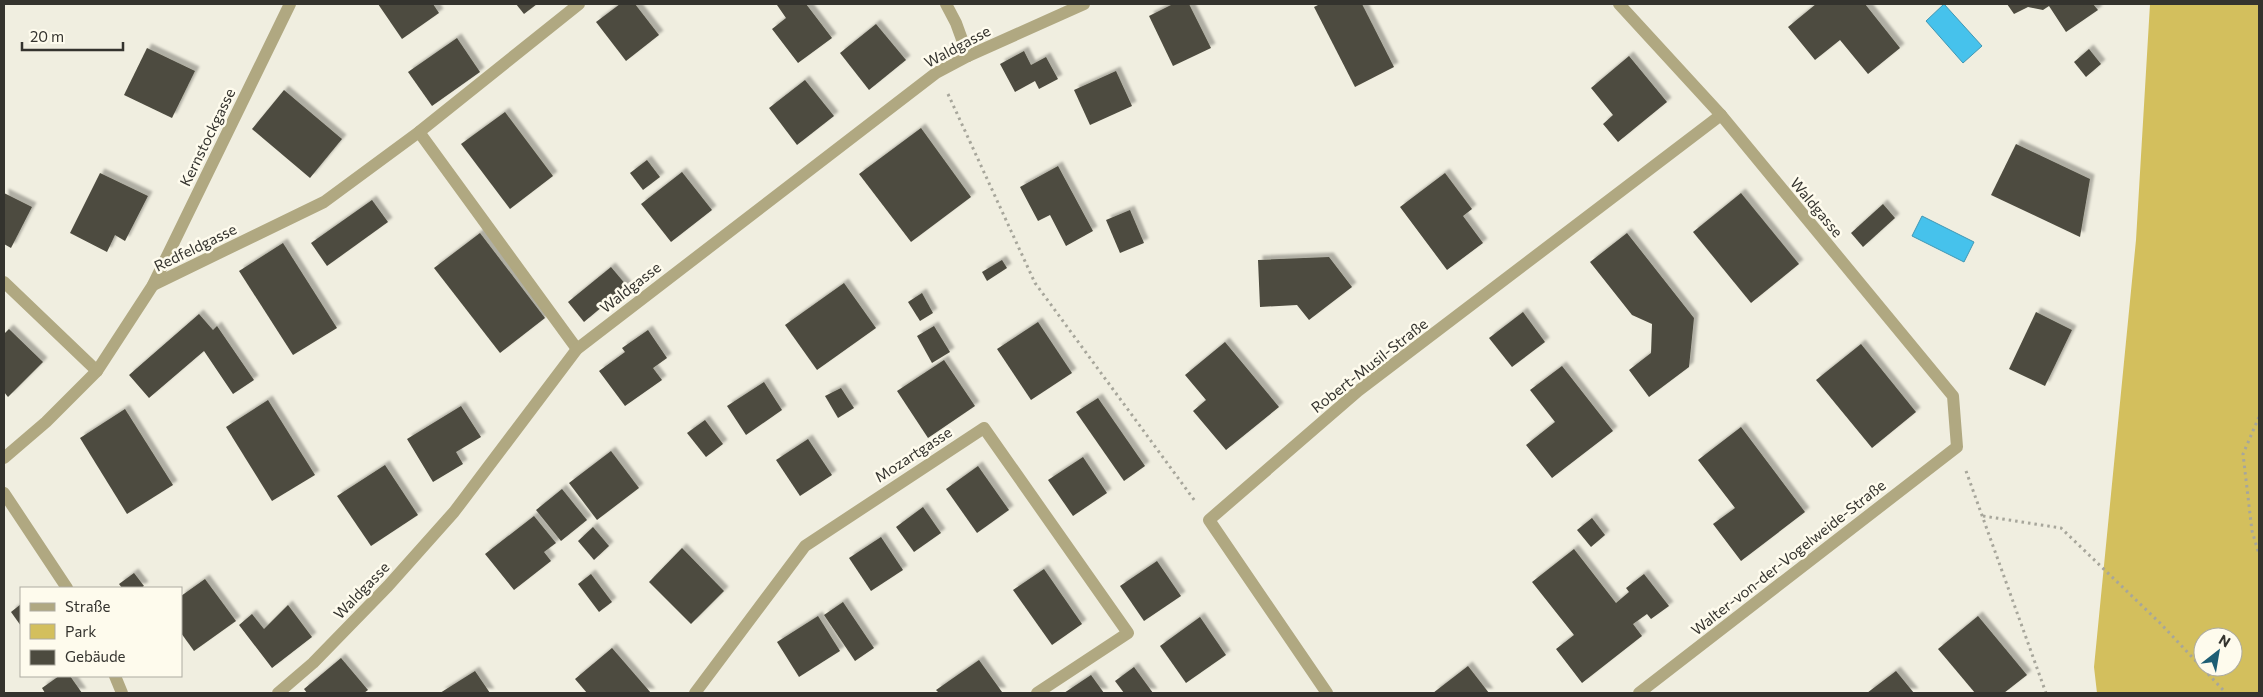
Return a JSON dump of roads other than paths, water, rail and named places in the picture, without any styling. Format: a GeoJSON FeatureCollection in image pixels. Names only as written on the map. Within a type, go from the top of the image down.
{"type":"FeatureCollection","features":[{"type":"Feature","properties":{"kind":"street","name":"Kernstockgasse"},"geometry":{"type":"LineString","coordinates":[[153,285],[290,4]]}},
{"type":"Feature","properties":{"kind":"street","name":"Redfeldgasse"},"geometry":{"type":"LineString","coordinates":[[4,458],[46,422],[97,371],[153,285],[324,202],[419,132],[579,4]]}},
{"type":"Feature","properties":{"kind":"street"},"geometry":{"type":"LineString","coordinates":[[946,4],[956,23],[968,56]]}},
{"type":"Feature","properties":{"kind":"street","name":"Waldgasse"},"geometry":{"type":"LineString","coordinates":[[278,693],[313,663],[388,586],[454,512],[577,349],[936,73],[968,56],[1084,4]]}},
{"type":"Feature","properties":{"kind":"street","name":"Waldgasse"},"geometry":{"type":"LineString","coordinates":[[1619,4],[1721,116],[1953,396],[1957,447]]}},
{"type":"Feature","properties":{"kind":"street","name":"Robert-Musil-Straße"},"geometry":{"type":"LineString","coordinates":[[1327,693],[1209,520],[1358,391],[1721,116]]}},
{"type":"Feature","properties":{"kind":"street"},"geometry":{"type":"LineString","coordinates":[[419,132],[577,349]]}},
{"type":"Feature","properties":{"kind":"street"},"geometry":{"type":"LineString","coordinates":[[4,282],[97,371]]}},
{"type":"Feature","properties":{"kind":"street","name":"Mozartgasse"},"geometry":{"type":"LineString","coordinates":[[695,693],[805,546],[984,428],[1128,633],[1037,693]]}},
{"type":"Feature","properties":{"kind":"street","name":"Walter-von-der-Vogelweide-Straße"},"geometry":{"type":"LineString","coordinates":[[1639,693],[1957,447]]}},
{"type":"Feature","properties":{"kind":"street"},"geometry":{"type":"LineString","coordinates":[[4,493],[66,587]]}},
{"type":"Feature","properties":{"kind":"street"},"geometry":{"type":"LineString","coordinates":[[116,677],[122,693]]}},
{"type":"Feature","properties":{"kind":"water"},"geometry":{"type":"Polygon","coordinates":[[[1944,4],[1982,46],[1963,63],[1926,21],[1944,4]]]}},
{"type":"Feature","properties":{"kind":"water"},"geometry":{"type":"Polygon","coordinates":[[[1922,216],[1974,242],[1964,262],[1912,236],[1922,216]]]}}]}
